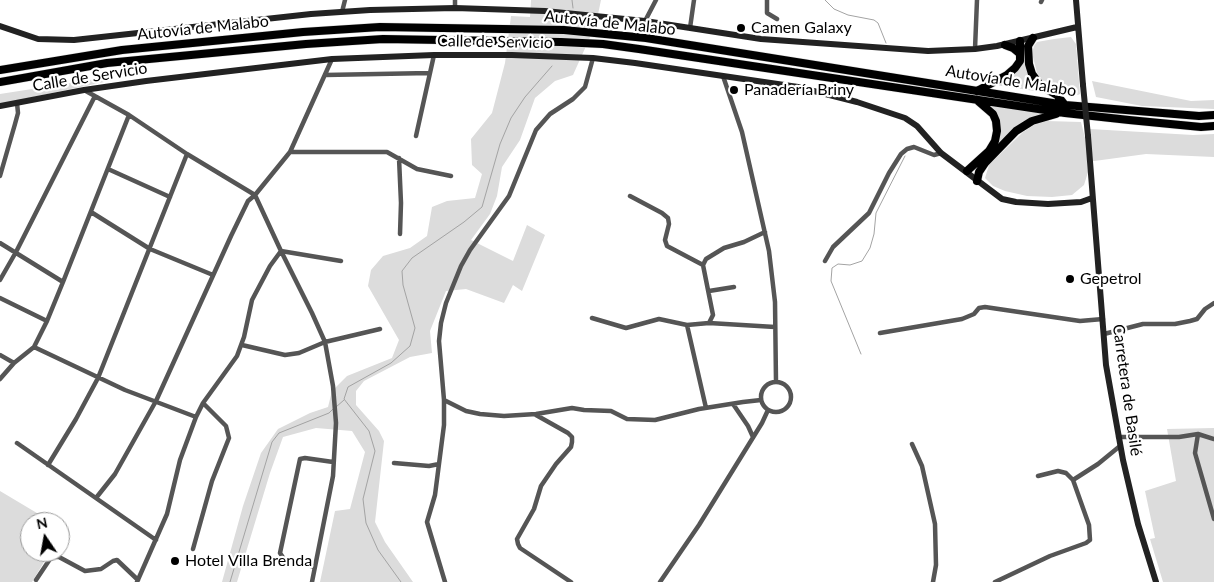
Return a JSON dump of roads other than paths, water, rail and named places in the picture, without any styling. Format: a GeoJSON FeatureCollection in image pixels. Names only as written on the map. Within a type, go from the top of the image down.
{"type":"FeatureCollection","features":[{"type":"Feature","properties":{"kind":"highway","name":"Autovía de Malabo"},"geometry":{"type":"LineString","coordinates":[[0,70],[48,60],[122,50],[303,32],[380,27],[484,27],[564,30],[646,38],[975,95],[1147,122],[1201,127],[1214,126]]}},
{"type":"Feature","properties":{"kind":"highway"},"geometry":{"type":"LineString","coordinates":[[977,181],[979,172],[985,162],[1020,128],[1042,117],[1065,109],[1057,95],[1041,86],[1032,74],[1029,64],[1028,46],[1033,38]]}},
{"type":"Feature","properties":{"kind":"highway","name":"Autovía de Malabo"},"geometry":{"type":"LineString","coordinates":[[0,82],[107,63],[306,44],[383,39],[478,40],[603,44],[975,95]]}},
{"type":"Feature","properties":{"kind":"highway"},"geometry":{"type":"LineString","coordinates":[[967,171],[989,151],[995,141],[996,120],[975,95],[1015,68],[1020,61],[1020,42]]}},
{"type":"Feature","properties":{"kind":"highway"},"geometry":{"type":"LineString","coordinates":[[1005,45],[1019,53]]}},
{"type":"Feature","properties":{"kind":"highway","name":"Autovía de Malabo"},"geometry":{"type":"LineString","coordinates":[[1065,109],[1199,116],[1214,115]]}},
{"type":"Feature","properties":{"kind":"street"},"geometry":{"type":"LineString","coordinates":[[342,12],[345,0]]}},
{"type":"Feature","properties":{"kind":"street"},"geometry":{"type":"LineString","coordinates":[[455,0],[455,8]]}},
{"type":"Feature","properties":{"kind":"street"},"geometry":{"type":"LineString","coordinates":[[645,21],[656,0]]}},
{"type":"Feature","properties":{"kind":"street"},"geometry":{"type":"LineString","coordinates":[[690,28],[694,0]]}},
{"type":"Feature","properties":{"kind":"street"},"geometry":{"type":"LineString","coordinates":[[767,0],[767,13],[777,19]]}},
{"type":"Feature","properties":{"kind":"street"},"geometry":{"type":"LineString","coordinates":[[975,49],[977,0]]}},
{"type":"Feature","properties":{"kind":"street","name":"Carretera de Basilé"},"geometry":{"type":"LineString","coordinates":[[1076,0],[1106,365],[1120,446],[1138,524],[1156,582]]}},
{"type":"Feature","properties":{"kind":"street","name":"Calle de Servicio"},"geometry":{"type":"LineString","coordinates":[[0,26],[38,38],[74,40],[342,12],[455,8],[544,11],[645,21],[760,39],[909,50],[975,49],[1005,45],[1077,27]]}},
{"type":"Feature","properties":{"kind":"street"},"geometry":{"type":"LineString","coordinates":[[416,136],[434,55]]}},
{"type":"Feature","properties":{"kind":"street","name":"Calle de Servicio"},"geometry":{"type":"LineString","coordinates":[[0,106],[84,90],[332,59],[434,55],[593,58],[727,76],[828,94],[905,118],[917,126],[942,153],[1002,199],[1016,202],[1065,203],[1081,202],[1092,198]]}},
{"type":"Feature","properties":{"kind":"street"},"geometry":{"type":"LineString","coordinates":[[445,582],[427,522],[435,495],[439,464],[444,400],[439,355],[441,323],[446,303],[461,266],[470,250],[509,196],[536,130],[550,114],[573,99],[585,87],[593,58]]}},
{"type":"Feature","properties":{"kind":"street"},"geometry":{"type":"LineString","coordinates":[[96,498],[115,474],[156,401],[248,201],[290,152],[332,59]]}},
{"type":"Feature","properties":{"kind":"street"},"geometry":{"type":"LineString","coordinates":[[325,75],[430,74]]}},
{"type":"Feature","properties":{"kind":"street"},"geometry":{"type":"LineString","coordinates":[[727,76],[765,232],[772,273],[776,382]]}},
{"type":"Feature","properties":{"kind":"street"},"geometry":{"type":"LineString","coordinates":[[84,90],[128,115],[187,154],[255,195],[312,313],[325,342],[336,410],[331,490],[312,582]]}},
{"type":"Feature","properties":{"kind":"street"},"geometry":{"type":"LineString","coordinates":[[0,280],[95,96]]}},
{"type":"Feature","properties":{"kind":"street"},"geometry":{"type":"LineString","coordinates":[[0,176],[16,124],[17,103]]}},
{"type":"Feature","properties":{"kind":"street"},"geometry":{"type":"LineString","coordinates":[[0,379],[14,363],[34,347],[47,321],[108,170],[128,115]]}},
{"type":"Feature","properties":{"kind":"street"},"geometry":{"type":"LineString","coordinates":[[824,261],[833,247],[869,214],[889,174],[907,149],[914,147],[934,155],[942,153]]}},
{"type":"Feature","properties":{"kind":"street"},"geometry":{"type":"LineString","coordinates":[[290,152],[387,152],[418,169],[451,176]]}},
{"type":"Feature","properties":{"kind":"street"},"geometry":{"type":"LineString","coordinates":[[48,465],[98,378],[187,154]]}},
{"type":"Feature","properties":{"kind":"street"},"geometry":{"type":"LineString","coordinates":[[399,158],[402,203],[400,234]]}},
{"type":"Feature","properties":{"kind":"street"},"geometry":{"type":"LineString","coordinates":[[108,170],[170,197]]}},
{"type":"Feature","properties":{"kind":"street"},"geometry":{"type":"LineString","coordinates":[[630,196],[668,218],[669,224],[665,240],[668,246],[703,265]]}},
{"type":"Feature","properties":{"kind":"street"},"geometry":{"type":"LineString","coordinates":[[91,212],[150,249],[213,275]]}},
{"type":"Feature","properties":{"kind":"street"},"geometry":{"type":"LineString","coordinates":[[709,323],[713,315],[703,265],[706,259],[724,248],[744,242],[765,232]]}},
{"type":"Feature","properties":{"kind":"street"},"geometry":{"type":"LineString","coordinates":[[0,243],[63,282]]}},
{"type":"Feature","properties":{"kind":"street"},"geometry":{"type":"LineString","coordinates":[[281,251],[341,261]]}},
{"type":"Feature","properties":{"kind":"street"},"geometry":{"type":"LineString","coordinates":[[36,580],[50,559],[59,557],[85,571],[101,569],[116,560],[137,581],[167,514],[180,460],[202,403],[231,365],[242,345],[252,300],[270,266],[281,251]]}},
{"type":"Feature","properties":{"kind":"street"},"geometry":{"type":"LineString","coordinates":[[709,292],[734,286]]}},
{"type":"Feature","properties":{"kind":"street"},"geometry":{"type":"LineString","coordinates":[[0,298],[47,321]]}},
{"type":"Feature","properties":{"kind":"street"},"geometry":{"type":"LineString","coordinates":[[1104,334],[1143,324],[1175,324],[1197,319],[1205,309],[1214,303]]}},
{"type":"Feature","properties":{"kind":"street"},"geometry":{"type":"LineString","coordinates":[[880,333],[962,319],[974,314],[979,308],[985,307],[1080,321],[1103,319]]}},
{"type":"Feature","properties":{"kind":"street"},"geometry":{"type":"LineString","coordinates":[[592,318],[626,328],[659,319],[687,325],[709,323],[775,327]]}},
{"type":"Feature","properties":{"kind":"street"},"geometry":{"type":"LineString","coordinates":[[687,325],[706,408]]}},
{"type":"Feature","properties":{"kind":"street"},"geometry":{"type":"LineString","coordinates":[[242,345],[285,355],[325,342],[380,329]]}},
{"type":"Feature","properties":{"kind":"street"},"geometry":{"type":"LineString","coordinates":[[34,347],[98,378],[196,417]]}},
{"type":"Feature","properties":{"kind":"street"},"geometry":{"type":"LineString","coordinates":[[0,355],[14,363]]}},
{"type":"Feature","properties":{"kind":"street"},"geometry":{"type":"LineString","coordinates":[[776,382],[787,387],[790,400],[782,411],[772,412],[768,410],[761,400],[762,392],[771,383],[776,382]]}},
{"type":"Feature","properties":{"kind":"street"},"geometry":{"type":"LineString","coordinates":[[444,400],[466,411],[480,414],[504,416],[536,414],[572,408],[611,412],[627,418],[655,420],[706,408],[761,400]]}},
{"type":"Feature","properties":{"kind":"street"},"geometry":{"type":"LineString","coordinates":[[193,549],[212,481],[229,438],[226,426],[202,403]]}},
{"type":"Feature","properties":{"kind":"street"},"geometry":{"type":"LineString","coordinates":[[732,404],[754,437]]}},
{"type":"Feature","properties":{"kind":"street"},"geometry":{"type":"LineString","coordinates":[[660,582],[699,526],[754,437],[768,410]]}},
{"type":"Feature","properties":{"kind":"street"},"geometry":{"type":"LineString","coordinates":[[536,414],[568,433],[572,437],[572,442],[571,447],[556,464],[541,486],[534,509],[517,539],[518,544],[520,548],[570,582]]}},
{"type":"Feature","properties":{"kind":"street"},"geometry":{"type":"LineString","coordinates":[[1118,437],[1179,437],[1198,434],[1214,439]]}},
{"type":"Feature","properties":{"kind":"street"},"geometry":{"type":"LineString","coordinates":[[1198,434],[1195,454],[1214,519]]}},
{"type":"Feature","properties":{"kind":"street"},"geometry":{"type":"LineString","coordinates":[[17,443],[156,540]]}},
{"type":"Feature","properties":{"kind":"street"},"geometry":{"type":"LineString","coordinates":[[912,444],[922,466],[935,524],[936,565],[933,582]]}},
{"type":"Feature","properties":{"kind":"street"},"geometry":{"type":"LineString","coordinates":[[1073,480],[1098,464],[1120,446]]}},
{"type":"Feature","properties":{"kind":"street"},"geometry":{"type":"LineString","coordinates":[[315,567],[284,559],[280,553],[300,459],[333,462]]}},
{"type":"Feature","properties":{"kind":"street"},"geometry":{"type":"LineString","coordinates":[[394,463],[429,466],[439,464]]}},
{"type":"Feature","properties":{"kind":"street"},"geometry":{"type":"LineString","coordinates":[[995,582],[1050,556],[1086,544],[1090,540],[1089,525],[1073,480],[1066,473],[1058,470],[1038,476]]}},
{"type":"Feature","properties":{"kind":"waterway"},"geometry":{"type":"LineString","coordinates":[[572,0],[573,8]]}},
{"type":"Feature","properties":{"kind":"waterway"},"geometry":{"type":"LineString","coordinates":[[825,0],[834,9],[848,15],[874,20],[878,23],[886,43]]}},
{"type":"Feature","properties":{"kind":"waterway"},"geometry":{"type":"LineString","coordinates":[[401,582],[378,550],[366,523],[363,499],[375,451],[369,431],[344,399],[348,387],[391,363],[410,346],[415,328],[403,285],[402,271],[412,258],[464,222],[482,207],[500,144],[511,118],[525,97],[552,66]]}},
{"type":"Feature","properties":{"kind":"waterway"},"geometry":{"type":"LineString","coordinates":[[861,354],[831,281],[832,268],[838,264],[850,265],[862,261],[870,248],[874,234],[876,213],[905,156]]}},
{"type":"Feature","properties":{"kind":"waterway"},"geometry":{"type":"LineString","coordinates":[[336,407],[344,400]]}},
{"type":"Feature","properties":{"kind":"waterway"},"geometry":{"type":"LineString","coordinates":[[230,582],[272,442],[279,433],[329,413],[333,409]]}},
{"type":"Feature","properties":{"kind":"place","name":"Camen Galaxy"},"geometry":{"type":"Point","coordinates":[741,28]}},
{"type":"Feature","properties":{"kind":"place","name":"Panadería Briny"},"geometry":{"type":"Point","coordinates":[734,90]}},
{"type":"Feature","properties":{"kind":"place","name":"Gepetrol"},"geometry":{"type":"Point","coordinates":[1070,279]}},
{"type":"Feature","properties":{"kind":"place","name":"Hotel Villa Brenda"},"geometry":{"type":"Point","coordinates":[175,561]}}]}
